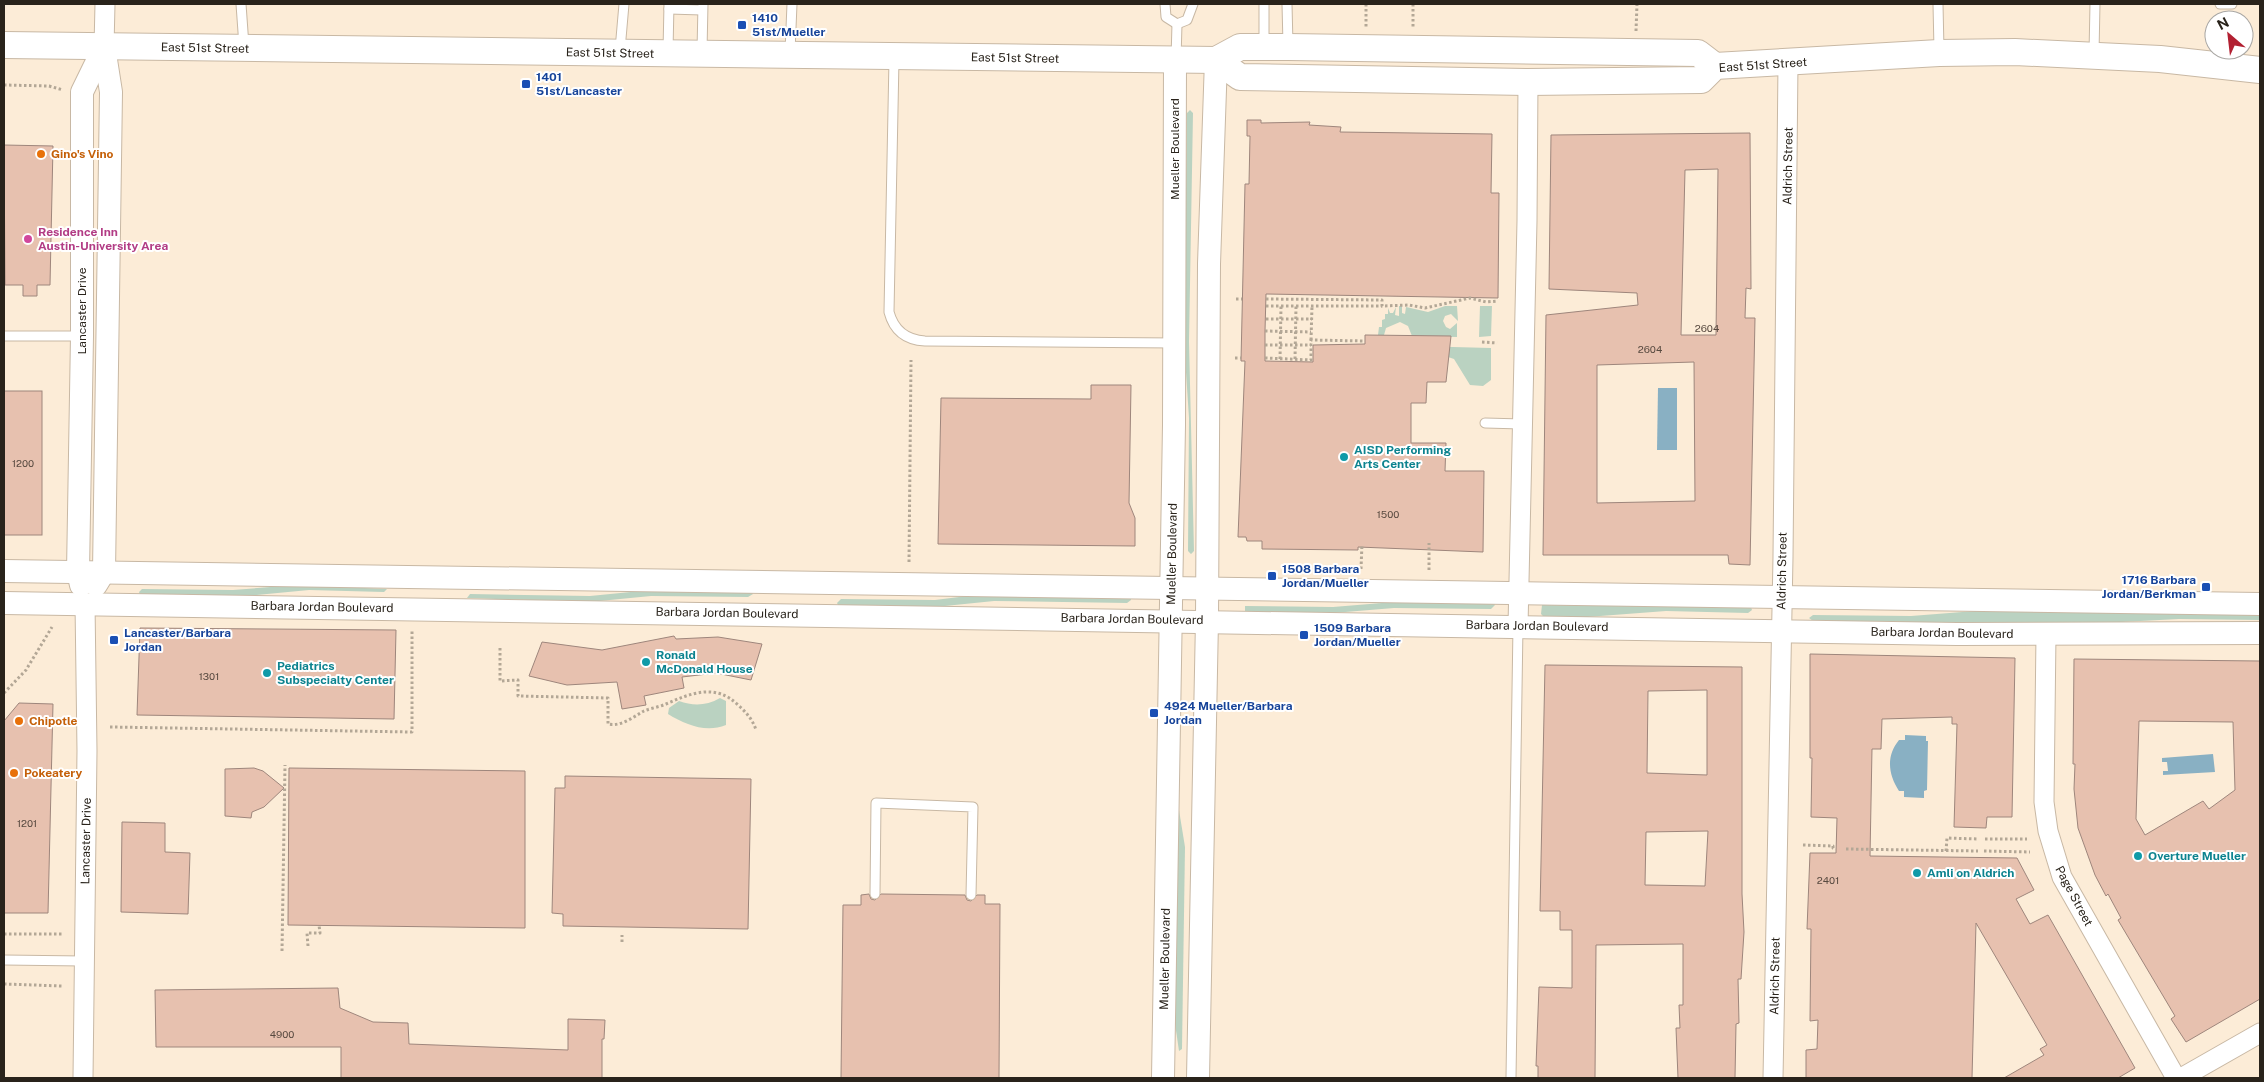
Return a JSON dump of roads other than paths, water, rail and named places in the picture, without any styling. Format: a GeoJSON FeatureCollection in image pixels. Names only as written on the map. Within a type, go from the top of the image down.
{"type":"FeatureCollection","features":[{"type":"Feature","properties":{"kind":"main road","name":"East 51st Street"},"geometry":{"type":"LineString","coordinates":[[4,45],[1176,60],[1216,60],[1240,47],[1276,47],[1438,51],[1698,53],[1715,66],[1939,53],[2015,52],[2179,60],[2260,70]]}},
{"type":"Feature","properties":{"kind":"main road","name":"East 51st Street"},"geometry":{"type":"LineString","coordinates":[[1216,60],[1240,77],[1528,82],[1701,80],[1715,66]]}},
{"type":"Feature","properties":{"kind":"street"},"geometry":{"type":"LineString","coordinates":[[104,4],[104,47]]}},
{"type":"Feature","properties":{"kind":"street","name":"Lancaster Drive"},"geometry":{"type":"LineString","coordinates":[[83,1078],[87,751],[85,603],[78,572],[82,336],[82,92],[104,47]]}},
{"type":"Feature","properties":{"kind":"street","name":"Lancaster Drive"},"geometry":{"type":"LineString","coordinates":[[104,47],[111,92],[104,572]]}},
{"type":"Feature","properties":{"kind":"street","name":"Mueller Boulevard"},"geometry":{"type":"LineString","coordinates":[[1163,1078],[1172,587],[1176,60]]}},
{"type":"Feature","properties":{"kind":"street"},"geometry":{"type":"LineString","coordinates":[[1198,1078],[1208,588],[1209,264],[1216,60]]}},
{"type":"Feature","properties":{"kind":"street","name":"Aldrich Street"},"geometry":{"type":"LineString","coordinates":[[1773,1078],[1782,596],[1788,63]]}},
{"type":"Feature","properties":{"kind":"street"},"geometry":{"type":"LineString","coordinates":[[1518,626],[1527,240],[1528,82]]}},
{"type":"Feature","properties":{"kind":"street"},"geometry":{"type":"LineString","coordinates":[[4,570],[2260,604]]}},
{"type":"Feature","properties":{"kind":"street"},"geometry":{"type":"LineString","coordinates":[[85,603],[104,572]]}},
{"type":"Feature","properties":{"kind":"street","name":"Barbara Jordan Boulevard"},"geometry":{"type":"LineString","coordinates":[[4,602],[1207,620],[1781,631],[2046,634],[2260,633]]}},
{"type":"Feature","properties":{"kind":"street","name":"Page Street"},"geometry":{"type":"LineString","coordinates":[[2046,634],[2044,802],[2053,852],[2062,877],[2176,1078]]}},
{"type":"Feature","properties":{"kind":"street"},"geometry":{"type":"LineString","coordinates":[[2181,1078],[2260,1033]]}},
{"type":"Feature","properties":{"kind":"lane"},"geometry":{"type":"LineString","coordinates":[[241,4],[244,48]]}},
{"type":"Feature","properties":{"kind":"lane"},"geometry":{"type":"LineString","coordinates":[[620,53],[624,4]]}},
{"type":"Feature","properties":{"kind":"lane"},"geometry":{"type":"LineString","coordinates":[[790,55],[792,4]]}},
{"type":"Feature","properties":{"kind":"lane"},"geometry":{"type":"LineString","coordinates":[[1165,4],[1166,17],[1177,24]]}},
{"type":"Feature","properties":{"kind":"lane"},"geometry":{"type":"LineString","coordinates":[[1177,24],[1187,20],[1193,4]]}},
{"type":"Feature","properties":{"kind":"lane"},"geometry":{"type":"LineString","coordinates":[[1264,4],[1276,47]]}},
{"type":"Feature","properties":{"kind":"lane"},"geometry":{"type":"LineString","coordinates":[[1276,47],[1287,4]]}},
{"type":"Feature","properties":{"kind":"lane"},"geometry":{"type":"LineString","coordinates":[[1938,4],[1939,53]]}},
{"type":"Feature","properties":{"kind":"lane"},"geometry":{"type":"LineString","coordinates":[[2094,56],[2095,4]]}},
{"type":"Feature","properties":{"kind":"lane"},"geometry":{"type":"LineString","coordinates":[[2220,4],[2232,4]]}},
{"type":"Feature","properties":{"kind":"lane"},"geometry":{"type":"LineString","coordinates":[[668,54],[669,7],[703,7],[702,54]]}},
{"type":"Feature","properties":{"kind":"lane"},"geometry":{"type":"LineString","coordinates":[[1176,60],[1177,24]]}},
{"type":"Feature","properties":{"kind":"lane"},"geometry":{"type":"LineString","coordinates":[[894,56],[889,312],[891,322],[902,335],[914,341],[1175,344]]}},
{"type":"Feature","properties":{"kind":"lane"},"geometry":{"type":"LineString","coordinates":[[4,336],[82,336]]}},
{"type":"Feature","properties":{"kind":"lane"},"geometry":{"type":"LineString","coordinates":[[1485,424],[1522,424]]}},
{"type":"Feature","properties":{"kind":"lane"},"geometry":{"type":"LineString","coordinates":[[1510,1078],[1518,626]]}},
{"type":"Feature","properties":{"kind":"lane"},"geometry":{"type":"LineString","coordinates":[[875,894],[876,803],[973,807],[971,895]]}},
{"type":"Feature","properties":{"kind":"lane"},"geometry":{"type":"LineString","coordinates":[[4,960],[83,961]]}},
{"type":"Feature","properties":{"kind":"water"},"geometry":{"type":"Polygon","coordinates":[[[1658,388],[1677,388],[1677,450],[1657,450],[1658,388]]]}},
{"type":"Feature","properties":{"kind":"water"},"geometry":{"type":"Polygon","coordinates":[[[1905,735],[1926,736],[1926,741],[1928,741],[1927,790],[1924,791],[1924,798],[1904,797],[1904,791],[1899,791],[1891,772],[1890,759],[1892,752],[1899,740],[1905,740],[1905,735]]]}},
{"type":"Feature","properties":{"kind":"water"},"geometry":{"type":"Polygon","coordinates":[[[2213,754],[2215,772],[2163,775],[2163,771],[2168,771],[2167,762],[2162,762],[2162,758],[2213,754]]]}},
{"type":"Feature","properties":{"kind":"place","name":"1410 51st/Mueller"},"geometry":{"type":"Point","coordinates":[742,25]}},
{"type":"Feature","properties":{"kind":"place","name":"1401 51st/Lancaster"},"geometry":{"type":"Point","coordinates":[526,84]}},
{"type":"Feature","properties":{"kind":"place","name":"Gino's Vino"},"geometry":{"type":"Point","coordinates":[41,154]}},
{"type":"Feature","properties":{"kind":"place","name":"Residence Inn Austin-University Area"},"geometry":{"type":"Point","coordinates":[28,239]}},
{"type":"Feature","properties":{"kind":"place","name":"AISD Performing Arts Center"},"geometry":{"type":"Point","coordinates":[1344,457]}},
{"type":"Feature","properties":{"kind":"place","name":"1508 Barbara Jordan/Mueller"},"geometry":{"type":"Point","coordinates":[1272,576]}},
{"type":"Feature","properties":{"kind":"place","name":"1716 Barbara Jordan/Berkman"},"geometry":{"type":"Point","coordinates":[2206,587]}},
{"type":"Feature","properties":{"kind":"place","name":"1509 Barbara Jordan/Mueller"},"geometry":{"type":"Point","coordinates":[1304,635]}},
{"type":"Feature","properties":{"kind":"place","name":"Lancaster/Barbara Jordan"},"geometry":{"type":"Point","coordinates":[114,640]}},
{"type":"Feature","properties":{"kind":"place","name":"Ronald McDonald House"},"geometry":{"type":"Point","coordinates":[646,662]}},
{"type":"Feature","properties":{"kind":"place","name":"Pediatrics Subspecialty Center"},"geometry":{"type":"Point","coordinates":[267,673]}},
{"type":"Feature","properties":{"kind":"place","name":"4924 Mueller/Barbara Jordan"},"geometry":{"type":"Point","coordinates":[1154,713]}},
{"type":"Feature","properties":{"kind":"place","name":"Chipotle"},"geometry":{"type":"Point","coordinates":[19,721]}},
{"type":"Feature","properties":{"kind":"place","name":"Pokeatery"},"geometry":{"type":"Point","coordinates":[14,773]}},
{"type":"Feature","properties":{"kind":"place","name":"Overture Mueller"},"geometry":{"type":"Point","coordinates":[2138,856]}},
{"type":"Feature","properties":{"kind":"place","name":"Amli on Aldrich"},"geometry":{"type":"Point","coordinates":[1917,873]}}]}
